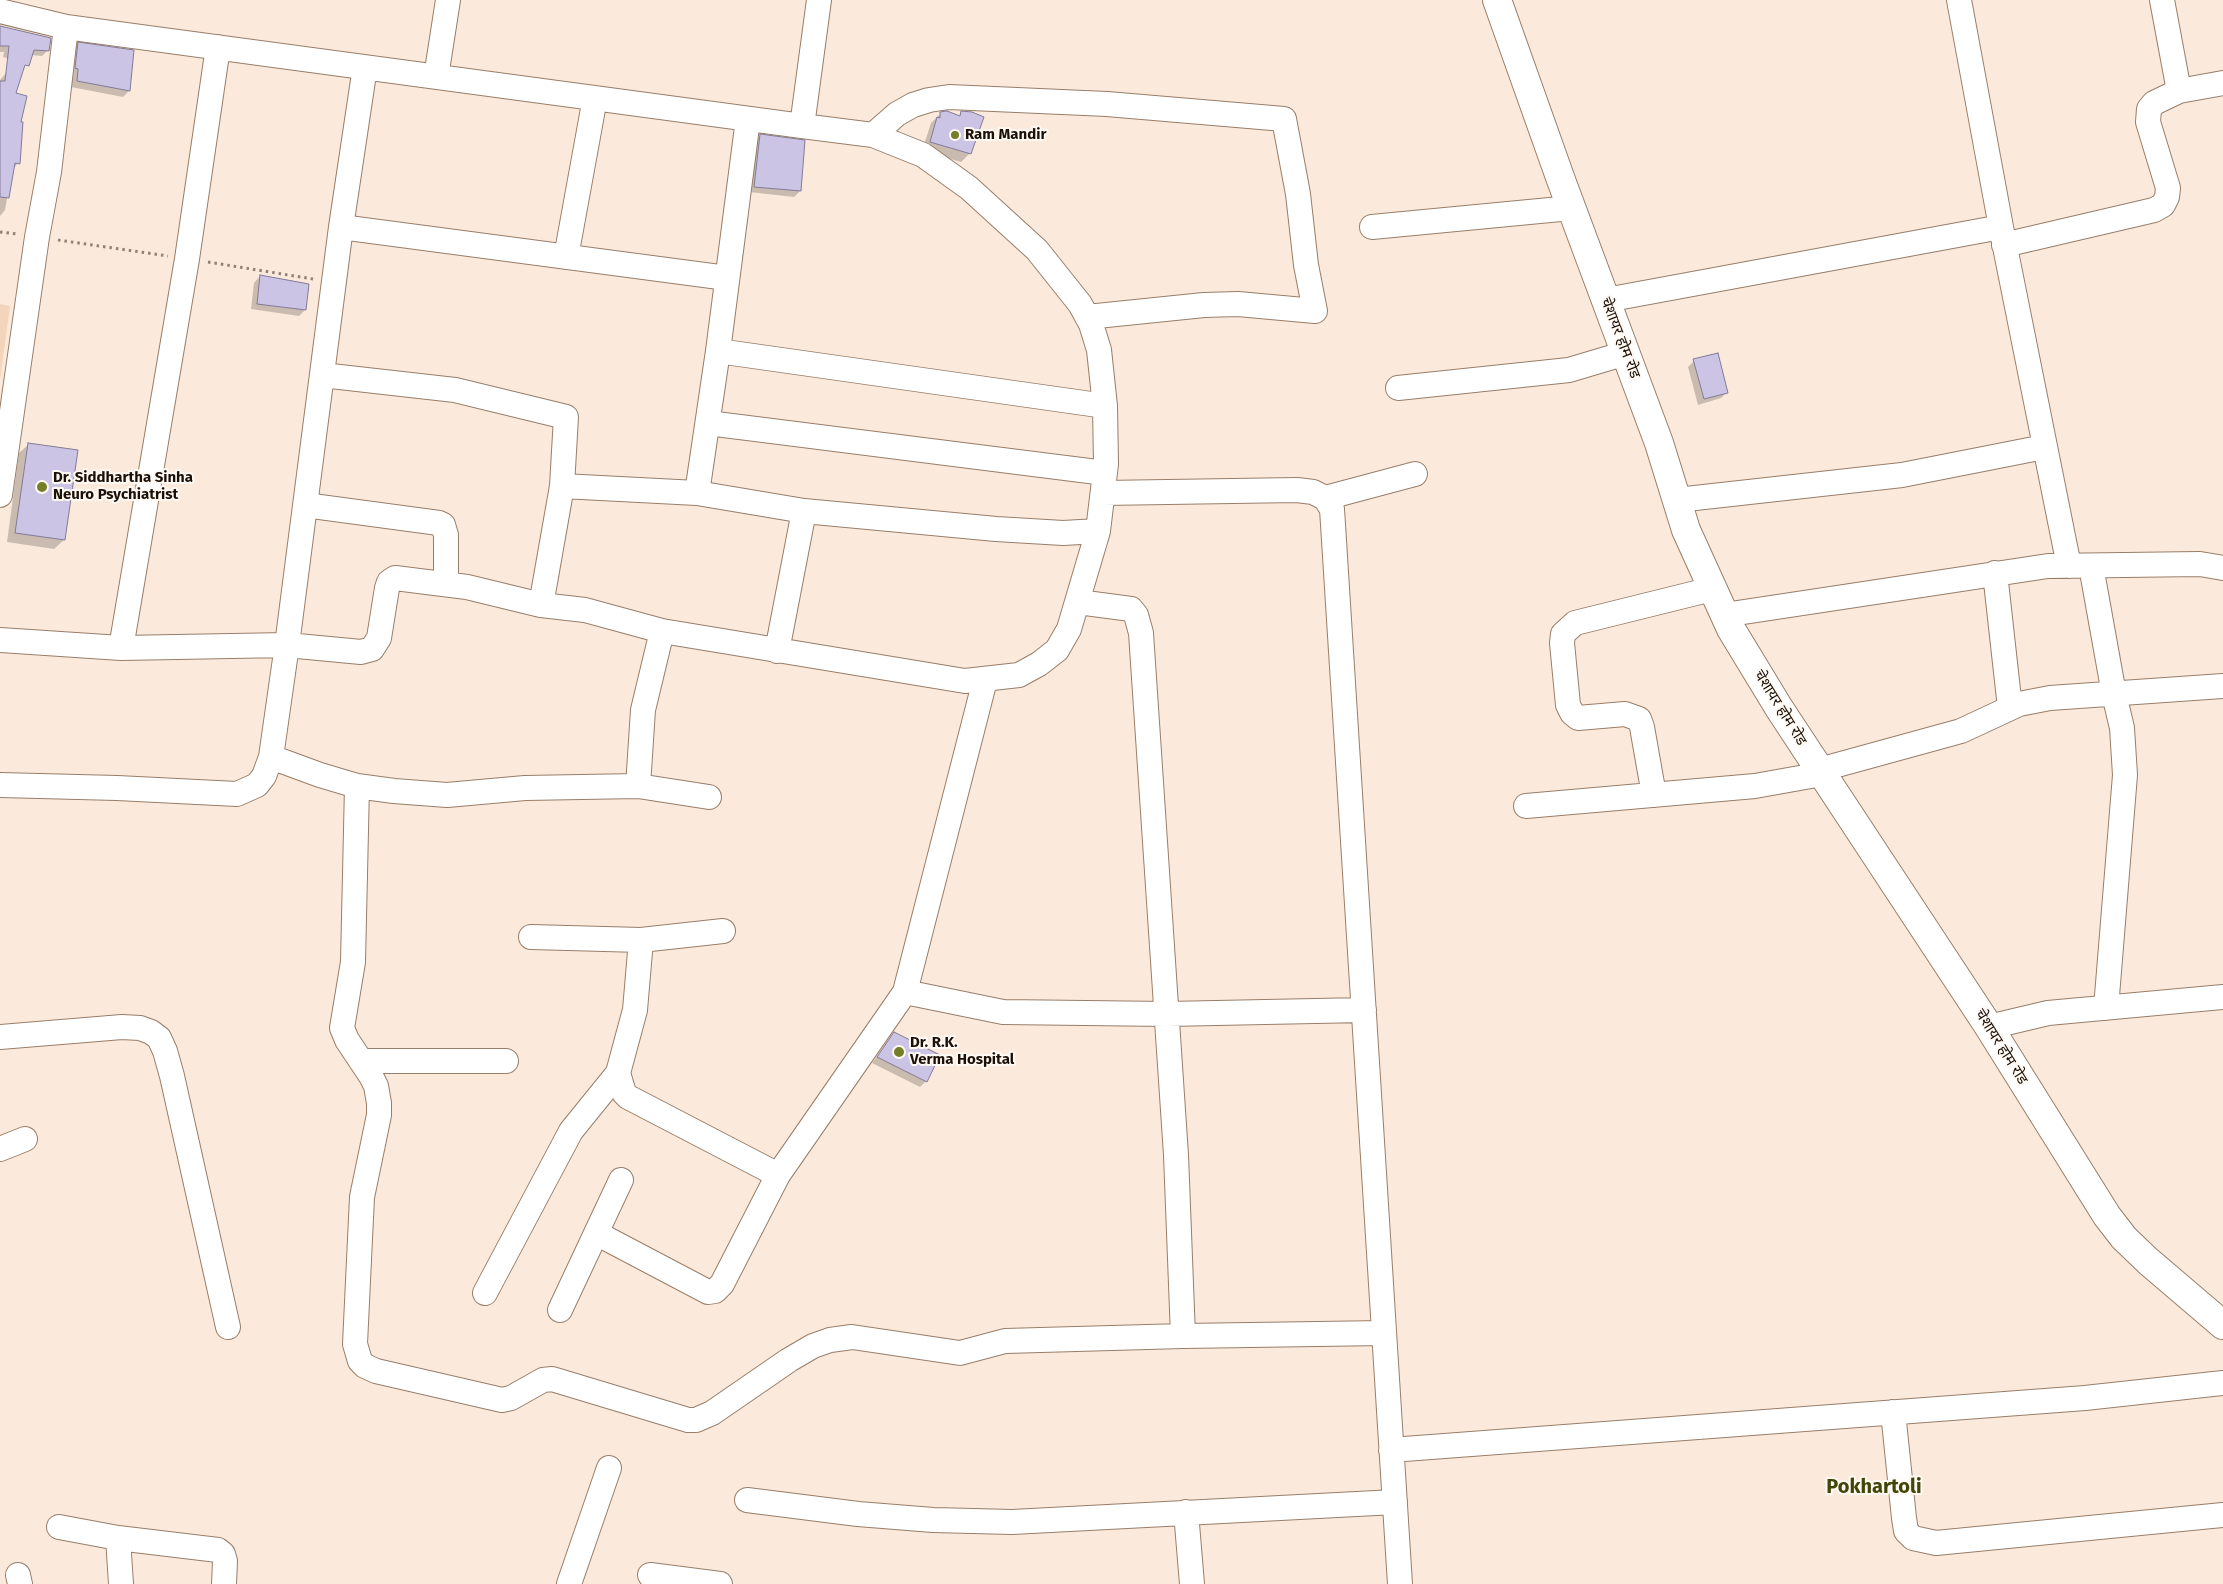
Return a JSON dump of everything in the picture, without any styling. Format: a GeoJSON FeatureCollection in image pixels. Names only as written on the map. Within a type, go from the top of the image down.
{"type":"FeatureCollection","features":[{"type":"Feature","properties":{"kind":"street"},"geometry":{"type":"LineString","coordinates":[[436,77],[448,0]]}},
{"type":"Feature","properties":{"kind":"street"},"geometry":{"type":"LineString","coordinates":[[802,126],[819,0]]}},
{"type":"Feature","properties":{"kind":"street","name":"चेशायर होम रोड"},"geometry":{"type":"LineString","coordinates":[[1498,0],[1571,208],[1659,443],[1686,530],[1724,615],[1779,708],[1989,1027],[2079,1173],[2124,1238],[2223,1325]]}},
{"type":"Feature","properties":{"kind":"street"},"geometry":{"type":"LineString","coordinates":[[1960,0],[2002,236],[2044,447],[2080,566],[2122,728],[2125,775],[2106,1008]]}},
{"type":"Feature","properties":{"kind":"street"},"geometry":{"type":"LineString","coordinates":[[2162,0],[2179,91]]}},
{"type":"Feature","properties":{"kind":"street"},"geometry":{"type":"LineString","coordinates":[[0,12],[66,27],[873,135],[924,155],[969,188],[1037,250],[1060,277],[1088,317],[1099,350],[1105,406],[1104,483],[1098,531],[1078,602],[1069,629],[1057,650],[1019,676],[965,681],[777,651],[662,632],[585,610],[541,604],[446,584],[406,578],[392,579],[387,588],[379,638],[376,645],[366,651],[352,652],[287,645],[121,648],[0,640]]}},
{"type":"Feature","properties":{"kind":"street"},"geometry":{"type":"LineString","coordinates":[[0,495],[37,237],[49,172],[66,27]]}},
{"type":"Feature","properties":{"kind":"street"},"geometry":{"type":"LineString","coordinates":[[121,648],[185,268],[218,47]]}},
{"type":"Feature","properties":{"kind":"street"},"geometry":{"type":"LineString","coordinates":[[0,785],[237,794],[258,784],[264,776],[271,757],[287,645],[341,227],[365,67]]}},
{"type":"Feature","properties":{"kind":"street"},"geometry":{"type":"LineString","coordinates":[[1606,300],[2154,210],[2163,205],[2167,197],[2168,188],[2147,115],[2149,109],[2154,102],[2179,91],[2223,83]]}},
{"type":"Feature","properties":{"kind":"street"},"geometry":{"type":"LineString","coordinates":[[873,135],[897,114],[913,105],[948,97],[1107,104],[1284,119],[1298,194],[1306,266],[1315,311],[1238,304],[1204,305],[1088,317]]}},
{"type":"Feature","properties":{"kind":"street"},"geometry":{"type":"LineString","coordinates":[[566,257],[595,98]]}},
{"type":"Feature","properties":{"kind":"street"},"geometry":{"type":"LineString","coordinates":[[697,493],[728,278],[748,119]]}},
{"type":"Feature","properties":{"kind":"street"},"geometry":{"type":"LineString","coordinates":[[1372,227],[1571,208]]}},
{"type":"Feature","properties":{"kind":"street"},"geometry":{"type":"LineString","coordinates":[[341,227],[728,278]]}},
{"type":"Feature","properties":{"kind":"street"},"geometry":{"type":"LineString","coordinates":[[718,351],[1105,406]]}},
{"type":"Feature","properties":{"kind":"street"},"geometry":{"type":"LineString","coordinates":[[1398,388],[1569,370],[1626,353]]}},
{"type":"Feature","properties":{"kind":"street"},"geometry":{"type":"LineString","coordinates":[[322,376],[455,390],[566,417],[562,486],[541,604]]}},
{"type":"Feature","properties":{"kind":"street"},"geometry":{"type":"LineString","coordinates":[[708,423],[1104,483],[1313,492],[1325,498],[1332,509],[1335,531],[1400,1584]]}},
{"type":"Feature","properties":{"kind":"street"},"geometry":{"type":"LineString","coordinates":[[1677,500],[1902,475],[2044,447]]}},
{"type":"Feature","properties":{"kind":"street"},"geometry":{"type":"LineString","coordinates":[[1325,498],[1415,474]]}},
{"type":"Feature","properties":{"kind":"street"},"geometry":{"type":"LineString","coordinates":[[562,486],[697,493],[804,511],[996,529],[1063,533],[1098,531]]}},
{"type":"Feature","properties":{"kind":"street"},"geometry":{"type":"LineString","coordinates":[[305,506],[439,523],[442,525],[446,535],[446,584]]}},
{"type":"Feature","properties":{"kind":"street"},"geometry":{"type":"LineString","coordinates":[[777,651],[804,511]]}},
{"type":"Feature","properties":{"kind":"street"},"geometry":{"type":"LineString","coordinates":[[1724,615],[2048,566],[2200,564],[2223,568]]}},
{"type":"Feature","properties":{"kind":"street"},"geometry":{"type":"LineString","coordinates":[[1995,573],[2010,708]]}},
{"type":"Feature","properties":{"kind":"street"},"geometry":{"type":"LineString","coordinates":[[1654,795],[1639,719],[1625,714],[1578,718],[1572,713],[1568,705],[1562,643],[1563,634],[1575,623],[1712,589]]}},
{"type":"Feature","properties":{"kind":"street"},"geometry":{"type":"LineString","coordinates":[[1078,602],[1131,609],[1139,623],[1176,1155],[1183,1336]]}},
{"type":"Feature","properties":{"kind":"street"},"geometry":{"type":"LineString","coordinates":[[638,786],[643,710],[662,632]]}},
{"type":"Feature","properties":{"kind":"street"},"geometry":{"type":"LineString","coordinates":[[596,1233],[702,1289],[712,1292],[722,1284],[778,1175],[905,992],[985,680]]}},
{"type":"Feature","properties":{"kind":"street"},"geometry":{"type":"LineString","coordinates":[[1526,806],[1755,786],[1821,772],[1961,731],[2010,708],[2050,698],[2223,686]]}},
{"type":"Feature","properties":{"kind":"street"},"geometry":{"type":"LineString","coordinates":[[271,757],[320,776],[357,786],[394,792],[447,795],[525,788],[638,786],[709,797]]}},
{"type":"Feature","properties":{"kind":"street"},"geometry":{"type":"LineString","coordinates":[[357,786],[353,962],[342,1028],[347,1040],[376,1086],[379,1103],[379,1115],[362,1197],[355,1344],[360,1361],[376,1371],[502,1400],[511,1398],[543,1380],[552,1378],[688,1420],[696,1420],[712,1413],[812,1346],[830,1340],[852,1337],[960,1353],[1005,1341],[1384,1333]]}},
{"type":"Feature","properties":{"kind":"street"},"geometry":{"type":"LineString","coordinates":[[531,937],[641,940],[723,931]]}},
{"type":"Feature","properties":{"kind":"street"},"geometry":{"type":"LineString","coordinates":[[486,1293],[571,1131],[618,1073],[635,1010],[641,940]]}},
{"type":"Feature","properties":{"kind":"street"},"geometry":{"type":"LineString","coordinates":[[905,992],[1003,1012],[1167,1014],[1364,1010]]}},
{"type":"Feature","properties":{"kind":"street"},"geometry":{"type":"LineString","coordinates":[[1989,1027],[2048,1013],[2223,997]]}},
{"type":"Feature","properties":{"kind":"street"},"geometry":{"type":"LineString","coordinates":[[0,1037],[122,1027],[140,1028],[151,1032],[159,1038],[172,1076],[228,1327]]}},
{"type":"Feature","properties":{"kind":"street"},"geometry":{"type":"LineString","coordinates":[[361,1061],[506,1061]]}},
{"type":"Feature","properties":{"kind":"street"},"geometry":{"type":"LineString","coordinates":[[618,1073],[621,1088],[628,1097],[778,1175]]}},
{"type":"Feature","properties":{"kind":"street"},"geometry":{"type":"LineString","coordinates":[[0,1148],[25,1139]]}},
{"type":"Feature","properties":{"kind":"street"},"geometry":{"type":"LineString","coordinates":[[560,1310],[621,1180]]}},
{"type":"Feature","properties":{"kind":"street"},"geometry":{"type":"LineString","coordinates":[[1391,1450],[2085,1398],[2223,1383]]}},
{"type":"Feature","properties":{"kind":"street"},"geometry":{"type":"LineString","coordinates":[[1893,1412],[1906,1531],[1913,1538],[1936,1543],[2223,1515]]}},
{"type":"Feature","properties":{"kind":"street"},"geometry":{"type":"LineString","coordinates":[[569,1584],[609,1468]]}},
{"type":"Feature","properties":{"kind":"street"},"geometry":{"type":"LineString","coordinates":[[747,1500],[858,1514],[933,1520],[1012,1522],[1395,1502]]}},
{"type":"Feature","properties":{"kind":"street"},"geometry":{"type":"LineString","coordinates":[[1186,1512],[1192,1584]]}},
{"type":"Feature","properties":{"kind":"street"},"geometry":{"type":"LineString","coordinates":[[59,1527],[118,1538],[218,1550],[223,1554],[225,1561],[224,1584]]}},
{"type":"Feature","properties":{"kind":"street"},"geometry":{"type":"LineString","coordinates":[[118,1538],[121,1584]]}},
{"type":"Feature","properties":{"kind":"street"},"geometry":{"type":"LineString","coordinates":[[650,1575],[720,1584]]}},
{"type":"Feature","properties":{"kind":"shaded area"},"geometry":{"type":"Polygon","coordinates":[[[0,304],[10,306],[0,380],[0,304]]]}},
{"type":"Feature","properties":{"kind":"building"},"geometry":{"type":"Polygon","coordinates":[[[0,26],[51,38],[49,51],[34,50],[29,66],[25,65],[16,93],[27,96],[21,122],[23,122],[20,164],[15,163],[9,198],[0,197],[0,81],[5,81],[9,46],[0,46],[0,26]]]}},
{"type":"Feature","properties":{"kind":"building"},"geometry":{"type":"Polygon","coordinates":[[[78,42],[134,50],[130,91],[77,81],[78,69],[75,68],[78,42]]]}},
{"type":"Feature","properties":{"kind":"building","name":"Ram Mandir"},"geometry":{"type":"Polygon","coordinates":[[[947,111],[960,116],[961,111],[972,112],[984,117],[971,154],[930,142],[937,117],[940,118],[940,112],[947,111]]]}},
{"type":"Feature","properties":{"kind":"building"},"geometry":{"type":"Polygon","coordinates":[[[760,134],[805,140],[801,191],[754,187],[760,134]]]}},
{"type":"Feature","properties":{"kind":"building"},"geometry":{"type":"Polygon","coordinates":[[[260,275],[309,284],[306,310],[257,304],[260,275]]]}},
{"type":"Feature","properties":{"kind":"building"},"geometry":{"type":"Polygon","coordinates":[[[1718,353],[1728,393],[1704,399],[1693,359],[1718,353]]]}},
{"type":"Feature","properties":{"kind":"building"},"geometry":{"type":"Polygon","coordinates":[[[28,443],[78,450],[65,540],[15,533],[28,443]]]}},
{"type":"Feature","properties":{"kind":"building"},"geometry":{"type":"Polygon","coordinates":[[[894,1032],[940,1055],[927,1082],[877,1057],[894,1032]]]}},
{"type":"Feature","properties":{"kind":"place","name":"Ram Mandir"},"geometry":{"type":"Point","coordinates":[955,135]}},
{"type":"Feature","properties":{"kind":"place","name":"Dr. Siddhartha Sinha Neuro Psychiatrist"},"geometry":{"type":"Point","coordinates":[42,487]}},
{"type":"Feature","properties":{"kind":"place","name":"Dr. R.K. Verma Hospital"},"geometry":{"type":"Point","coordinates":[899,1052]}},
{"type":"Feature","properties":{"kind":"district","name":"Pokhartoli"},"geometry":{"type":"Point","coordinates":[1874,1487]}}]}
